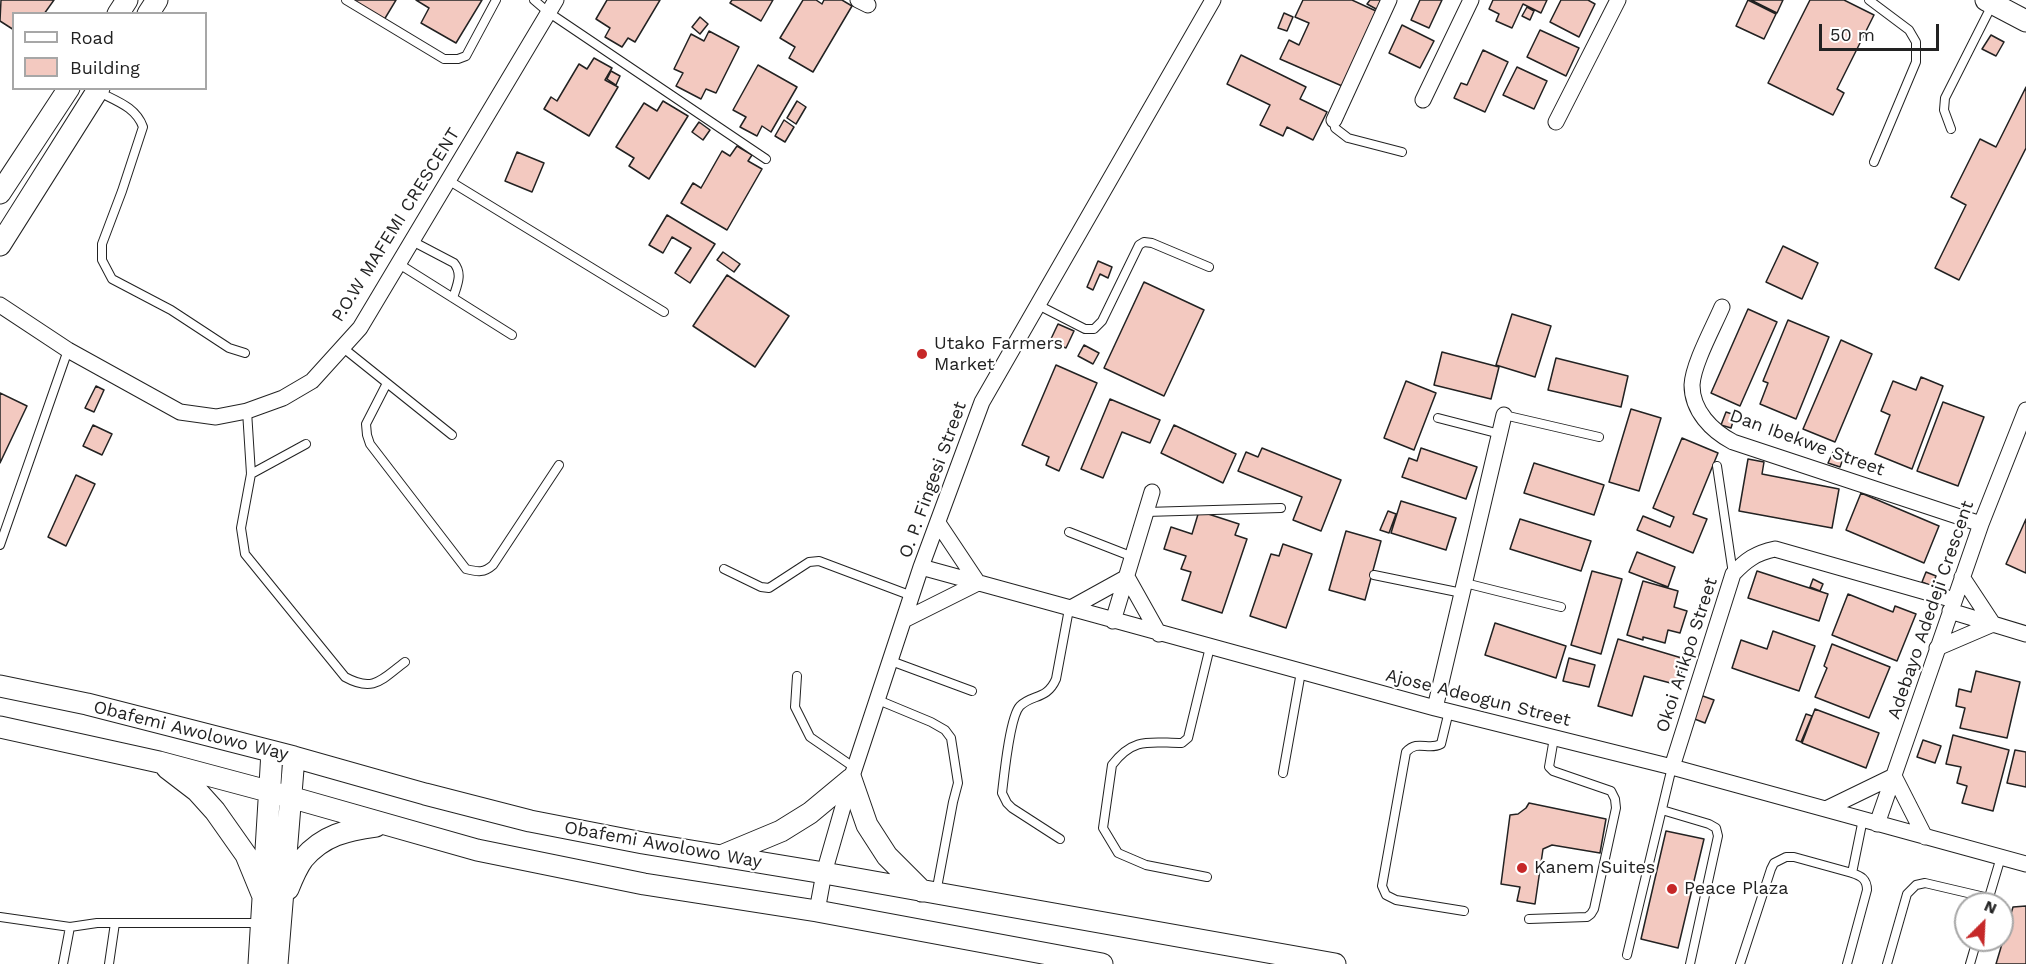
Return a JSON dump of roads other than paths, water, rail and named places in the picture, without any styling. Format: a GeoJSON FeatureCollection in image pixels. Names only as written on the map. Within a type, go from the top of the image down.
{"type":"FeatureCollection","features":[{"type":"Feature","properties":{"kind":"main road"},"geometry":{"type":"LineString","coordinates":[[1989,2],[2026,21]]}},
{"type":"Feature","properties":{"kind":"main road"},"geometry":{"type":"LineString","coordinates":[[0,194],[68,90]]}},
{"type":"Feature","properties":{"kind":"main road"},"geometry":{"type":"LineString","coordinates":[[0,245],[98,90]]}},
{"type":"Feature","properties":{"kind":"main road","name":"Obafemi Awolowo Way"},"geometry":{"type":"LineString","coordinates":[[0,686],[87,704],[530,821],[643,843],[1335,964]]}},
{"type":"Feature","properties":{"kind":"main road","name":"Obafemi Awolowo Way"},"geometry":{"type":"LineString","coordinates":[[0,727],[159,762],[290,796],[477,850],[634,882],[817,911],[1102,964]]}},
{"type":"Feature","properties":{"kind":"main road"},"geometry":{"type":"LineString","coordinates":[[272,752],[269,791],[277,964]]}},
{"type":"Feature","properties":{"kind":"main road"},"geometry":{"type":"LineString","coordinates":[[273,899],[294,757]]}},
{"type":"Feature","properties":{"kind":"main road"},"geometry":{"type":"LineString","coordinates":[[159,762],[197,791],[215,811],[273,899]]}},
{"type":"Feature","properties":{"kind":"main road"},"geometry":{"type":"LineString","coordinates":[[721,856],[781,831],[810,813],[853,774],[867,825],[887,856],[929,892]]}},
{"type":"Feature","properties":{"kind":"main road"},"geometry":{"type":"LineString","coordinates":[[259,964],[262,923],[273,899],[302,860],[323,841],[348,830],[386,825]]}},
{"type":"Feature","properties":{"kind":"street","name":"O. P. Fingesi Street"},"geometry":{"type":"LineString","coordinates":[[817,911],[824,873],[853,774],[921,567],[982,402],[1213,0]]}},
{"type":"Feature","properties":{"kind":"street"},"geometry":{"type":"LineString","coordinates":[[1334,120],[1389,0]]}},
{"type":"Feature","properties":{"kind":"street"},"geometry":{"type":"LineString","coordinates":[[1422,100],[1471,0]]}},
{"type":"Feature","properties":{"kind":"street"},"geometry":{"type":"LineString","coordinates":[[1556,122],[1618,0]]}},
{"type":"Feature","properties":{"kind":"street","name":"P.O.W MAFEMI CRESCENT"},"geometry":{"type":"LineString","coordinates":[[2,308],[68,350],[180,412],[216,417],[248,411],[283,398],[312,381],[360,327],[552,6]]}},
{"type":"Feature","properties":{"kind":"street","name":"Dan Ibekwe Street"},"geometry":{"type":"LineString","coordinates":[[1722,307],[1692,383],[1694,398],[1700,412],[1719,435],[1733,442],[1981,524]]}},
{"type":"Feature","properties":{"kind":"street","name":"Adebayo Adedeji Crescent"},"geometry":{"type":"LineString","coordinates":[[1870,822],[1894,776],[1981,524],[2026,410]]}},
{"type":"Feature","properties":{"kind":"street"},"geometry":{"type":"LineString","coordinates":[[1442,710],[1464,588],[1504,415]]}},
{"type":"Feature","properties":{"kind":"street"},"geometry":{"type":"LineString","coordinates":[[1113,621],[1152,492]]}},
{"type":"Feature","properties":{"kind":"street"},"geometry":{"type":"LineString","coordinates":[[904,620],[978,584],[938,523]]}},
{"type":"Feature","properties":{"kind":"street","name":"Okoi Arikpo Street"},"geometry":{"type":"LineString","coordinates":[[1672,767],[1733,574],[1745,560],[1759,552],[1775,549],[1952,606],[1993,624],[2026,634]]}},
{"type":"Feature","properties":{"kind":"street","name":"Ajose Adeogun Street"},"geometry":{"type":"LineString","coordinates":[[921,567],[1159,634],[1442,710],[1672,767],[2026,864]]}},
{"type":"Feature","properties":{"kind":"street"},"geometry":{"type":"LineString","coordinates":[[1069,609],[1127,577]]}},
{"type":"Feature","properties":{"kind":"street"},"geometry":{"type":"LineString","coordinates":[[1127,577],[1159,634]]}},
{"type":"Feature","properties":{"kind":"street"},"geometry":{"type":"LineString","coordinates":[[1937,648],[1993,624],[1962,577]]}},
{"type":"Feature","properties":{"kind":"street"},"geometry":{"type":"LineString","coordinates":[[1826,809],[1894,776],[1925,837]]}},
{"type":"Feature","properties":{"kind":"lane"},"geometry":{"type":"LineString","coordinates":[[346,0],[444,59],[458,59],[466,56],[496,0]]}},
{"type":"Feature","properties":{"kind":"lane"},"geometry":{"type":"LineString","coordinates":[[534,0],[552,6],[766,159]]}},
{"type":"Feature","properties":{"kind":"lane"},"geometry":{"type":"LineString","coordinates":[[1869,0],[1909,30],[1916,42],[1916,62],[1874,162]]}},
{"type":"Feature","properties":{"kind":"lane"},"geometry":{"type":"LineString","coordinates":[[1952,129],[1944,110],[1945,98],[1989,2]]}},
{"type":"Feature","properties":{"kind":"lane"},"geometry":{"type":"LineString","coordinates":[[98,90],[132,110],[139,117],[142,127],[102,244],[102,260],[112,279],[171,310],[229,348],[245,353]]}},
{"type":"Feature","properties":{"kind":"lane"},"geometry":{"type":"LineString","coordinates":[[1334,120],[1335,128],[1348,138],[1402,153]]}},
{"type":"Feature","properties":{"kind":"lane"},"geometry":{"type":"LineString","coordinates":[[448,180],[664,312]]}},
{"type":"Feature","properties":{"kind":"lane"},"geometry":{"type":"LineString","coordinates":[[411,241],[454,263],[458,268],[460,275],[453,298]]}},
{"type":"Feature","properties":{"kind":"lane"},"geometry":{"type":"LineString","coordinates":[[1038,304],[1085,329],[1094,329],[1101,321],[1139,245],[1144,242],[1152,243],[1209,267]]}},
{"type":"Feature","properties":{"kind":"lane"},"geometry":{"type":"LineString","coordinates":[[399,264],[512,335]]}},
{"type":"Feature","properties":{"kind":"lane"},"geometry":{"type":"LineString","coordinates":[[342,347],[452,435]]}},
{"type":"Feature","properties":{"kind":"lane"},"geometry":{"type":"LineString","coordinates":[[0,545],[68,350]]}},
{"type":"Feature","properties":{"kind":"lane"},"geometry":{"type":"LineString","coordinates":[[387,383],[366,424],[370,444],[466,569],[477,572],[486,571],[493,565],[559,465]]}},
{"type":"Feature","properties":{"kind":"lane"},"geometry":{"type":"LineString","coordinates":[[248,411],[251,474],[241,528],[245,554],[345,677],[358,684],[375,684],[405,662]]}},
{"type":"Feature","properties":{"kind":"lane"},"geometry":{"type":"LineString","coordinates":[[1504,415],[1599,437]]}},
{"type":"Feature","properties":{"kind":"lane"},"geometry":{"type":"LineString","coordinates":[[1438,418],[1500,434]]}},
{"type":"Feature","properties":{"kind":"lane"},"geometry":{"type":"LineString","coordinates":[[251,474],[306,444]]}},
{"type":"Feature","properties":{"kind":"lane"},"geometry":{"type":"LineString","coordinates":[[1718,466],[1733,574]]}},
{"type":"Feature","properties":{"kind":"lane"},"geometry":{"type":"LineString","coordinates":[[1146,512],[1281,508]]}},
{"type":"Feature","properties":{"kind":"lane"},"geometry":{"type":"LineString","coordinates":[[1069,532],[1133,557]]}},
{"type":"Feature","properties":{"kind":"lane"},"geometry":{"type":"LineString","coordinates":[[724,569],[761,587],[769,588],[809,562],[819,561],[912,596]]}},
{"type":"Feature","properties":{"kind":"lane"},"geometry":{"type":"LineString","coordinates":[[1374,574],[1464,588],[1561,607]]}},
{"type":"Feature","properties":{"kind":"lane"},"geometry":{"type":"LineString","coordinates":[[1060,839],[1012,808],[1002,793],[1015,715],[1023,704],[1037,698],[1052,687],[1056,679],[1069,609]]}},
{"type":"Feature","properties":{"kind":"lane"},"geometry":{"type":"LineString","coordinates":[[1207,877],[1146,865],[1118,853],[1103,828],[1113,765],[1117,758],[1142,742],[1182,743],[1188,738],[1210,647]]}},
{"type":"Feature","properties":{"kind":"lane"},"geometry":{"type":"LineString","coordinates":[[891,661],[972,691]]}},
{"type":"Feature","properties":{"kind":"lane"},"geometry":{"type":"LineString","coordinates":[[1283,773],[1301,672]]}},
{"type":"Feature","properties":{"kind":"lane"},"geometry":{"type":"LineString","coordinates":[[797,676],[795,707],[810,737],[853,774]]}},
{"type":"Feature","properties":{"kind":"lane"},"geometry":{"type":"LineString","coordinates":[[878,700],[931,722],[945,730],[951,738],[958,783],[929,892]]}},
{"type":"Feature","properties":{"kind":"lane"},"geometry":{"type":"LineString","coordinates":[[1442,710],[1439,746],[1416,745],[1406,752],[1382,886],[1386,895],[1396,900],[1464,911]]}},
{"type":"Feature","properties":{"kind":"lane"},"geometry":{"type":"LineString","coordinates":[[1529,919],[1587,917],[1591,914],[1616,808],[1611,791],[1553,771],[1549,766],[1554,738]]}},
{"type":"Feature","properties":{"kind":"lane"},"geometry":{"type":"LineString","coordinates":[[1627,955],[1672,767]]}},
{"type":"Feature","properties":{"kind":"lane"},"geometry":{"type":"LineString","coordinates":[[1662,810],[1709,824],[1716,828],[1718,836],[1690,964]]}},
{"type":"Feature","properties":{"kind":"lane"},"geometry":{"type":"LineString","coordinates":[[1852,873],[1870,822]]}},
{"type":"Feature","properties":{"kind":"lane"},"geometry":{"type":"LineString","coordinates":[[1740,964],[1774,862],[1786,857],[1794,857],[1852,873],[1865,880],[1867,890],[1847,964]]}},
{"type":"Feature","properties":{"kind":"lane"},"geometry":{"type":"LineString","coordinates":[[1991,892],[2001,857]]}},
{"type":"Feature","properties":{"kind":"lane"},"geometry":{"type":"LineString","coordinates":[[1887,964],[1907,894],[1916,885],[1924,883],[1956,892]]}},
{"type":"Feature","properties":{"kind":"lane"},"geometry":{"type":"LineString","coordinates":[[0,917],[70,927],[97,923],[262,923]]}},
{"type":"Feature","properties":{"kind":"lane"},"geometry":{"type":"LineString","coordinates":[[109,964],[115,923]]}},
{"type":"Feature","properties":{"kind":"lane"},"geometry":{"type":"LineString","coordinates":[[63,964],[70,927]]}},
{"type":"Feature","properties":{"kind":"place","name":"Utako Farmers Market"},"geometry":{"type":"Point","coordinates":[922,354]}},
{"type":"Feature","properties":{"kind":"place","name":"Kanem Suites"},"geometry":{"type":"Point","coordinates":[1522,868]}},
{"type":"Feature","properties":{"kind":"place","name":"Peace Plaza"},"geometry":{"type":"Point","coordinates":[1672,889]}}]}
